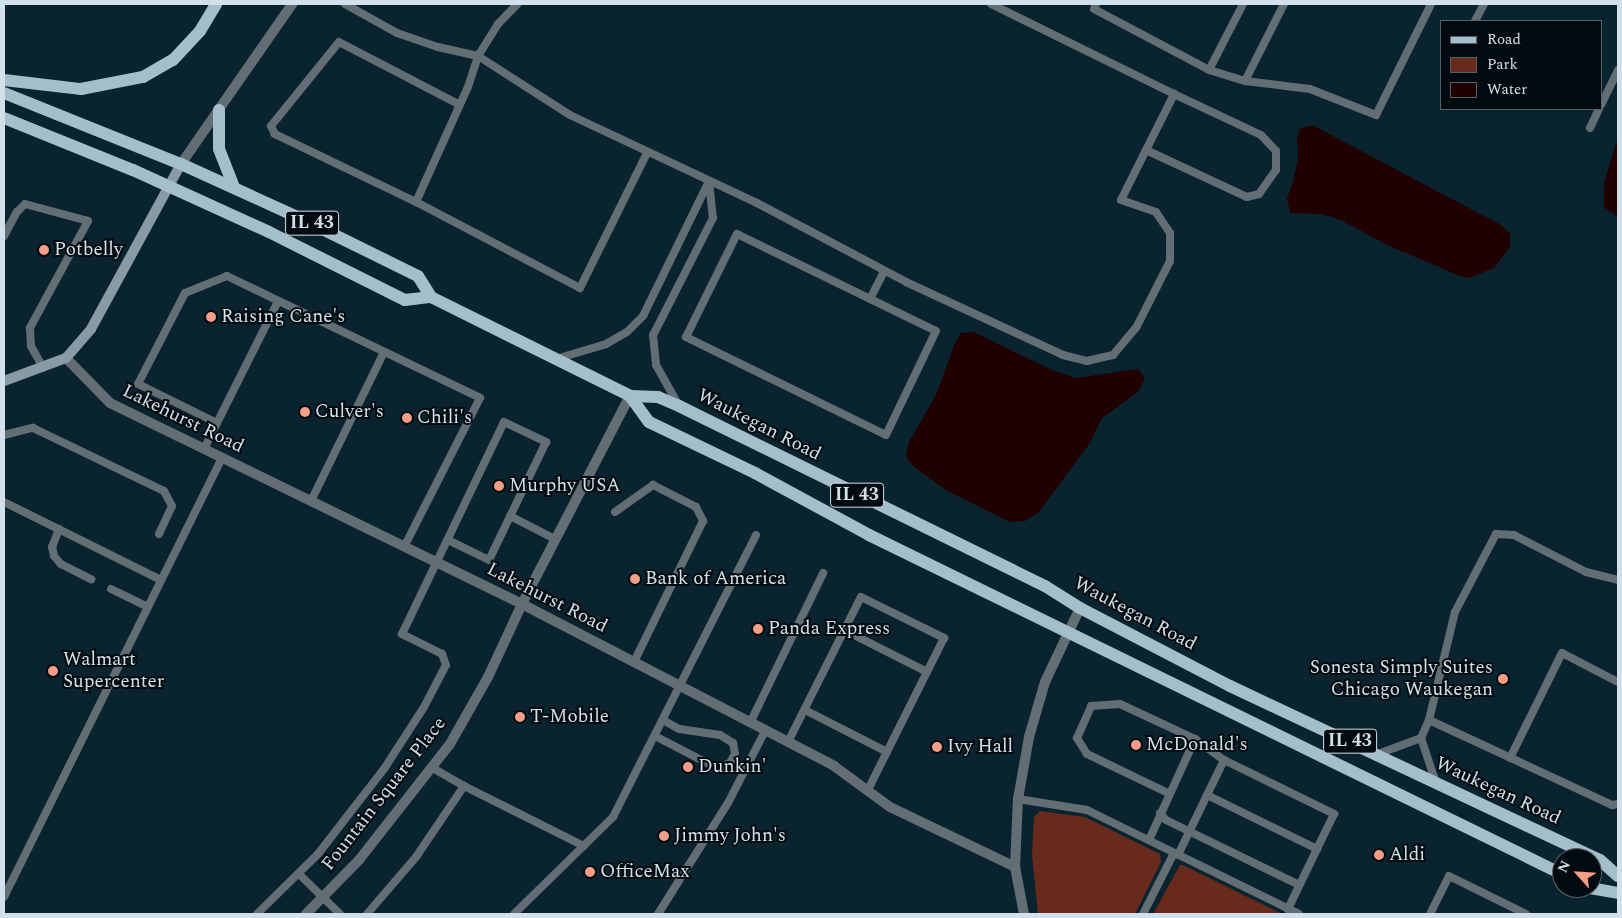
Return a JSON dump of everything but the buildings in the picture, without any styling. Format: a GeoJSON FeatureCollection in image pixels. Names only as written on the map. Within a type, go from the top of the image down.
{"type":"FeatureCollection","features":[{"type":"Feature","properties":{"kind":"main road"},"geometry":{"type":"LineString","coordinates":[[4,80],[81,89],[143,77],[172,60],[200,31],[216,4]]}},
{"type":"Feature","properties":{"kind":"main road","name":"IL 43"},"geometry":{"type":"LineString","coordinates":[[4,93],[182,164],[234,187],[418,276],[431,297]]}},
{"type":"Feature","properties":{"kind":"main road"},"geometry":{"type":"LineString","coordinates":[[219,110],[219,149],[234,187]]}},
{"type":"Feature","properties":{"kind":"main road"},"geometry":{"type":"LineString","coordinates":[[4,118],[170,187],[269,232],[405,300],[431,297]]}},
{"type":"Feature","properties":{"kind":"main road"},"geometry":{"type":"LineString","coordinates":[[4,381],[66,358],[91,330],[182,164]]}},
{"type":"Feature","properties":{"kind":"main road","name":"Waukegan Road"},"geometry":{"type":"LineString","coordinates":[[431,297],[630,396],[658,396],[679,406],[1044,586],[1080,608],[1230,686],[1600,860],[1618,876]]}},
{"type":"Feature","properties":{"kind":"main road","name":"Waukegan Road"},"geometry":{"type":"LineString","coordinates":[[630,396],[649,422],[754,473],[869,535],[1552,869]]}},
{"type":"Feature","properties":{"kind":"main road"},"geometry":{"type":"LineString","coordinates":[[1602,890],[1618,893]]}},
{"type":"Feature","properties":{"kind":"street"},"geometry":{"type":"LineString","coordinates":[[182,164],[292,4]]}},
{"type":"Feature","properties":{"kind":"street","name":"Lakehurst Road"},"geometry":{"type":"LineString","coordinates":[[66,358],[110,403],[522,604],[834,766],[890,807],[1015,867]]}},
{"type":"Feature","properties":{"kind":"street","name":"Fountain Square Place"},"geometry":{"type":"LineString","coordinates":[[306,914],[359,860],[450,744],[488,677],[522,604],[630,396]]}},
{"type":"Feature","properties":{"kind":"street"},"geometry":{"type":"LineString","coordinates":[[1024,914],[1015,867],[1018,799],[1032,728],[1045,682],[1067,631],[1080,608]]}},
{"type":"Feature","properties":{"kind":"lane"},"geometry":{"type":"LineString","coordinates":[[345,4],[397,33],[438,47],[478,56],[570,115],[647,153],[757,202],[884,271],[1064,355],[1087,362],[1114,355],[1136,328],[1170,261],[1170,234],[1156,212],[1121,200],[1174,94]]}},
{"type":"Feature","properties":{"kind":"lane"},"geometry":{"type":"LineString","coordinates":[[416,202],[460,104],[478,56],[498,24],[517,4]]}},
{"type":"Feature","properties":{"kind":"lane"},"geometry":{"type":"LineString","coordinates":[[991,4],[1261,135],[1276,151],[1276,170],[1259,194],[1247,197],[1146,150]]}},
{"type":"Feature","properties":{"kind":"lane"},"geometry":{"type":"LineString","coordinates":[[1096,4],[1094,9],[1210,70],[1245,81],[1310,90],[1376,115],[1432,4]]}},
{"type":"Feature","properties":{"kind":"lane"},"geometry":{"type":"LineString","coordinates":[[1210,70],[1243,4]]}},
{"type":"Feature","properties":{"kind":"lane"},"geometry":{"type":"LineString","coordinates":[[1245,81],[1284,4]]}},
{"type":"Feature","properties":{"kind":"lane"},"geometry":{"type":"LineString","coordinates":[[1476,20],[1484,4]]}},
{"type":"Feature","properties":{"kind":"lane"},"geometry":{"type":"LineString","coordinates":[[460,104],[339,42],[271,126],[275,134],[416,202],[580,288],[647,153]]}},
{"type":"Feature","properties":{"kind":"lane"},"geometry":{"type":"LineString","coordinates":[[1602,103],[1618,70]]}},
{"type":"Feature","properties":{"kind":"lane"},"geometry":{"type":"LineString","coordinates":[[1590,128],[1599,110]]}},
{"type":"Feature","properties":{"kind":"lane"},"geometry":{"type":"LineString","coordinates":[[556,359],[606,344],[627,332],[643,316],[709,181]]}},
{"type":"Feature","properties":{"kind":"lane"},"geometry":{"type":"LineString","coordinates":[[679,406],[656,365],[653,335],[713,218],[709,181]]}},
{"type":"Feature","properties":{"kind":"lane"},"geometry":{"type":"LineString","coordinates":[[4,236],[16,212],[25,204],[88,221],[30,328],[31,346],[43,368]]}},
{"type":"Feature","properties":{"kind":"lane"},"geometry":{"type":"LineString","coordinates":[[737,234],[870,299],[936,332],[886,435],[686,338],[737,234]]}},
{"type":"Feature","properties":{"kind":"lane"},"geometry":{"type":"LineString","coordinates":[[870,299],[884,271]]}},
{"type":"Feature","properties":{"kind":"lane"},"geometry":{"type":"LineString","coordinates":[[216,423],[138,384],[185,293],[227,276],[480,398],[404,547]]}},
{"type":"Feature","properties":{"kind":"lane"},"geometry":{"type":"LineString","coordinates":[[204,449],[278,301]]}},
{"type":"Feature","properties":{"kind":"lane"},"geometry":{"type":"LineString","coordinates":[[311,501],[384,352]]}},
{"type":"Feature","properties":{"kind":"lane"},"geometry":{"type":"LineString","coordinates":[[257,914],[318,854],[384,769],[424,708],[446,665],[442,654],[402,634],[504,422],[546,442],[489,560],[448,540]]}},
{"type":"Feature","properties":{"kind":"lane"},"geometry":{"type":"LineString","coordinates":[[4,435],[32,428],[164,491],[172,506],[158,534]]}},
{"type":"Feature","properties":{"kind":"lane"},"geometry":{"type":"LineString","coordinates":[[4,897],[222,458]]}},
{"type":"Feature","properties":{"kind":"lane"},"geometry":{"type":"LineString","coordinates":[[615,512],[653,485],[696,507],[704,521],[634,662]]}},
{"type":"Feature","properties":{"kind":"lane"},"geometry":{"type":"LineString","coordinates":[[4,502],[161,580]]}},
{"type":"Feature","properties":{"kind":"lane"},"geometry":{"type":"LineString","coordinates":[[510,516],[555,540]]}},
{"type":"Feature","properties":{"kind":"lane"},"geometry":{"type":"LineString","coordinates":[[59,529],[53,542],[54,556],[61,564],[91,579]]}},
{"type":"Feature","properties":{"kind":"lane"},"geometry":{"type":"LineString","coordinates":[[1436,783],[1421,738],[1429,720],[1456,612],[1496,534],[1514,535],[1586,572],[1618,580]]}},
{"type":"Feature","properties":{"kind":"lane"},"geometry":{"type":"LineString","coordinates":[[514,914],[613,817],[756,535]]}},
{"type":"Feature","properties":{"kind":"lane"},"geometry":{"type":"LineString","coordinates":[[750,723],[823,573]]}},
{"type":"Feature","properties":{"kind":"lane"},"geometry":{"type":"LineString","coordinates":[[110,589],[148,607]]}},
{"type":"Feature","properties":{"kind":"lane"},"geometry":{"type":"LineString","coordinates":[[788,742],[861,597],[944,638],[868,790]]}},
{"type":"Feature","properties":{"kind":"lane"},"geometry":{"type":"LineString","coordinates":[[844,630],[927,672]]}},
{"type":"Feature","properties":{"kind":"lane"},"geometry":{"type":"LineString","coordinates":[[1510,758],[1562,654],[1618,682]]}},
{"type":"Feature","properties":{"kind":"lane"},"geometry":{"type":"LineString","coordinates":[[1168,794],[1087,754],[1077,738],[1091,706],[1120,704],[1195,739],[1224,760],[1334,814],[1288,908]]}},
{"type":"Feature","properties":{"kind":"lane"},"geometry":{"type":"LineString","coordinates":[[805,710],[887,752]]}},
{"type":"Feature","properties":{"kind":"lane"},"geometry":{"type":"LineString","coordinates":[[655,736],[711,765],[723,766],[730,763],[735,754],[733,744],[720,735],[680,730],[663,720]]}},
{"type":"Feature","properties":{"kind":"lane"},"geometry":{"type":"LineString","coordinates":[[1429,720],[1612,805],[1618,804]]}},
{"type":"Feature","properties":{"kind":"lane"},"geometry":{"type":"LineString","coordinates":[[658,914],[728,803],[765,731]]}},
{"type":"Feature","properties":{"kind":"lane"},"geometry":{"type":"LineString","coordinates":[[1378,754],[1421,738]]}},
{"type":"Feature","properties":{"kind":"lane"},"geometry":{"type":"LineString","coordinates":[[1149,840],[1168,794],[1195,739]]}},
{"type":"Feature","properties":{"kind":"lane"},"geometry":{"type":"LineString","coordinates":[[1143,914],[1189,832],[1224,760]]}},
{"type":"Feature","properties":{"kind":"lane"},"geometry":{"type":"LineString","coordinates":[[431,767],[464,786],[584,846]]}},
{"type":"Feature","properties":{"kind":"lane"},"geometry":{"type":"LineString","coordinates":[[367,914],[416,857],[464,786]]}},
{"type":"Feature","properties":{"kind":"lane"},"geometry":{"type":"LineString","coordinates":[[1207,795],[1316,849]]}},
{"type":"Feature","properties":{"kind":"lane"},"geometry":{"type":"LineString","coordinates":[[1018,799],[1087,810],[1299,914]]}},
{"type":"Feature","properties":{"kind":"lane"},"geometry":{"type":"LineString","coordinates":[[1160,813],[1166,820],[1189,832],[1299,885]]}},
{"type":"Feature","properties":{"kind":"lane"},"geometry":{"type":"LineString","coordinates":[[299,874],[340,914]]}},
{"type":"Feature","properties":{"kind":"lane"},"geometry":{"type":"LineString","coordinates":[[1430,914],[1448,876],[1526,914]]}},
{"type":"Feature","properties":{"kind":"green space"},"geometry":{"type":"Polygon","coordinates":[[[1040,811],[1085,817],[1160,854],[1161,862],[1135,914],[1038,914],[1032,854],[1034,817],[1040,811]]]}},
{"type":"Feature","properties":{"kind":"green space"},"geometry":{"type":"Polygon","coordinates":[[[1180,865],[1183,865],[1282,914],[1153,914],[1180,865]]]}},
{"type":"Feature","properties":{"kind":"water"},"geometry":{"type":"Polygon","coordinates":[[[1312,125],[1501,225],[1510,234],[1510,247],[1494,268],[1469,278],[1460,276],[1385,244],[1341,220],[1322,214],[1290,213],[1287,198],[1293,183],[1298,158],[1297,138],[1300,129],[1312,125]]]}},
{"type":"Feature","properties":{"kind":"water"},"geometry":{"type":"Polygon","coordinates":[[[1618,137],[1618,217],[1604,207],[1604,183],[1618,137]]]}},
{"type":"Feature","properties":{"kind":"water"},"geometry":{"type":"Polygon","coordinates":[[[974,332],[1052,370],[1076,378],[1138,369],[1145,378],[1138,392],[1102,418],[1090,443],[1038,513],[1025,521],[1010,522],[946,490],[914,467],[906,457],[909,442],[936,395],[955,343],[961,333],[974,332]]]}},
{"type":"Feature","properties":{"kind":"place","name":"Potbelly"},"geometry":{"type":"Point","coordinates":[44,250]}},
{"type":"Feature","properties":{"kind":"place","name":"Raising Cane's"},"geometry":{"type":"Point","coordinates":[211,317]}},
{"type":"Feature","properties":{"kind":"place","name":"Culver's"},"geometry":{"type":"Point","coordinates":[305,412]}},
{"type":"Feature","properties":{"kind":"place","name":"Chili's"},"geometry":{"type":"Point","coordinates":[407,418]}},
{"type":"Feature","properties":{"kind":"place","name":"Murphy USA"},"geometry":{"type":"Point","coordinates":[499,486]}},
{"type":"Feature","properties":{"kind":"place","name":"Bank of America"},"geometry":{"type":"Point","coordinates":[635,579]}},
{"type":"Feature","properties":{"kind":"place","name":"Panda Express"},"geometry":{"type":"Point","coordinates":[758,629]}},
{"type":"Feature","properties":{"kind":"place","name":"Walmart Supercenter"},"geometry":{"type":"Point","coordinates":[53,671]}},
{"type":"Feature","properties":{"kind":"place","name":"Sonesta Simply Suites Chicago Waukegan"},"geometry":{"type":"Point","coordinates":[1503,679]}},
{"type":"Feature","properties":{"kind":"place","name":"T-Mobile"},"geometry":{"type":"Point","coordinates":[520,717]}},
{"type":"Feature","properties":{"kind":"place","name":"McDonald's"},"geometry":{"type":"Point","coordinates":[1136,745]}},
{"type":"Feature","properties":{"kind":"place","name":"Ivy Hall"},"geometry":{"type":"Point","coordinates":[937,747]}},
{"type":"Feature","properties":{"kind":"place","name":"Dunkin'"},"geometry":{"type":"Point","coordinates":[688,767]}},
{"type":"Feature","properties":{"kind":"place","name":"Jimmy John's"},"geometry":{"type":"Point","coordinates":[664,836]}},
{"type":"Feature","properties":{"kind":"place","name":"Aldi"},"geometry":{"type":"Point","coordinates":[1379,855]}},
{"type":"Feature","properties":{"kind":"place","name":"OfficeMax"},"geometry":{"type":"Point","coordinates":[590,872]}}]}
